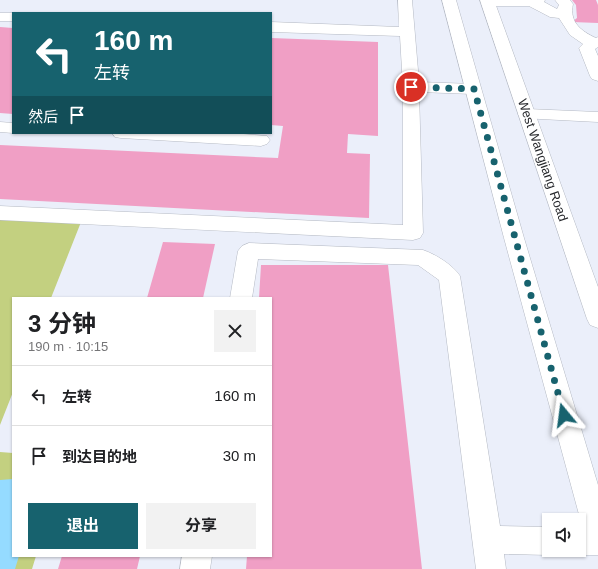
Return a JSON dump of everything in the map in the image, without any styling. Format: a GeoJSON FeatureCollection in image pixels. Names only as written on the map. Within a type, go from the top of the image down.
{"type":"FeatureCollection","features":[{"type":"Feature","properties":{"kind":"main road"},"geometry":{"type":"LineString","coordinates":[[0,213],[413,233],[411,87],[405,0]]}},
{"type":"Feature","properties":{"kind":"main road"},"geometry":{"type":"LineString","coordinates":[[449,0],[514,238],[598,532]]}},
{"type":"Feature","properties":{"kind":"main road"},"geometry":{"type":"LineString","coordinates":[[488,1],[535,1],[555,14],[563,7],[569,25],[579,36],[596,42]]}},
{"type":"Feature","properties":{"kind":"main road","name":"West Wangjiang Road"},"geometry":{"type":"LineString","coordinates":[[488,1],[598,319]]}},
{"type":"Feature","properties":{"kind":"main road"},"geometry":{"type":"LineString","coordinates":[[0,17],[12,17]]}},
{"type":"Feature","properties":{"kind":"main road"},"geometry":{"type":"LineString","coordinates":[[272,27],[407,32]]}},
{"type":"Feature","properties":{"kind":"main road"},"geometry":{"type":"LineString","coordinates":[[596,42],[587,48],[598,76]]}},
{"type":"Feature","properties":{"kind":"main road"},"geometry":{"type":"LineString","coordinates":[[411,87],[474,89]]}},
{"type":"Feature","properties":{"kind":"main road"},"geometry":{"type":"LineString","coordinates":[[527,114],[598,117]]}},
{"type":"Feature","properties":{"kind":"main road"},"geometry":{"type":"LineString","coordinates":[[0,127],[12,128]]}},
{"type":"Feature","properties":{"kind":"main road"},"geometry":{"type":"LineString","coordinates":[[141,134],[261,140]]}},
{"type":"Feature","properties":{"kind":"main road"},"geometry":{"type":"LineString","coordinates":[[241,297],[249,251],[423,258],[449,276],[491,569]]}},
{"type":"Feature","properties":{"kind":"main road"},"geometry":{"type":"LineString","coordinates":[[488,540],[542,541]]}},
{"type":"Feature","properties":{"kind":"main road"},"geometry":{"type":"LineString","coordinates":[[586,541],[598,541]]}},
{"type":"Feature","properties":{"kind":"main road"},"geometry":{"type":"LineString","coordinates":[[195,569],[197,557]]}},
{"type":"Feature","properties":{"kind":"green space"},"geometry":{"type":"Polygon","coordinates":[[[0,213],[83,217],[51,297],[12,297],[12,395],[0,425],[0,213]]]}},
{"type":"Feature","properties":{"kind":"green space"},"geometry":{"type":"Polygon","coordinates":[[[0,452],[12,453],[12,557],[36,557],[32,569],[0,569],[0,452]]]}},
{"type":"Feature","properties":{"kind":"water"},"geometry":{"type":"Polygon","coordinates":[[[12,479],[12,557],[19,557],[15,569],[0,569],[0,480],[12,479]]]}},
{"type":"Feature","properties":{"kind":"building"},"geometry":{"type":"Polygon","coordinates":[[[572,0],[596,0],[598,5],[598,23],[572,22],[577,18],[576,5],[572,0]]]}},
{"type":"Feature","properties":{"kind":"building"},"geometry":{"type":"Polygon","coordinates":[[[0,27],[12,28],[12,114],[0,113],[0,27]]]}},
{"type":"Feature","properties":{"kind":"building"},"geometry":{"type":"Polygon","coordinates":[[[272,38],[378,42],[378,136],[348,134],[347,153],[370,154],[369,218],[0,199],[0,145],[278,158],[283,126],[272,125],[272,38]]]}},
{"type":"Feature","properties":{"kind":"building"},"geometry":{"type":"Polygon","coordinates":[[[163,242],[215,244],[203,297],[147,297],[163,242]]]}},
{"type":"Feature","properties":{"kind":"building"},"geometry":{"type":"Polygon","coordinates":[[[261,265],[388,265],[422,569],[246,569],[247,557],[272,557],[272,297],[259,297],[261,265]]]}},
{"type":"Feature","properties":{"kind":"building"},"geometry":{"type":"Polygon","coordinates":[[[62,557],[140,557],[137,569],[58,569],[62,557]]]}},
{"type":"Feature","properties":{"kind":"route"},"geometry":{"type":"LineString","coordinates":[[411,87],[474,89],[564,415]]}}]}
